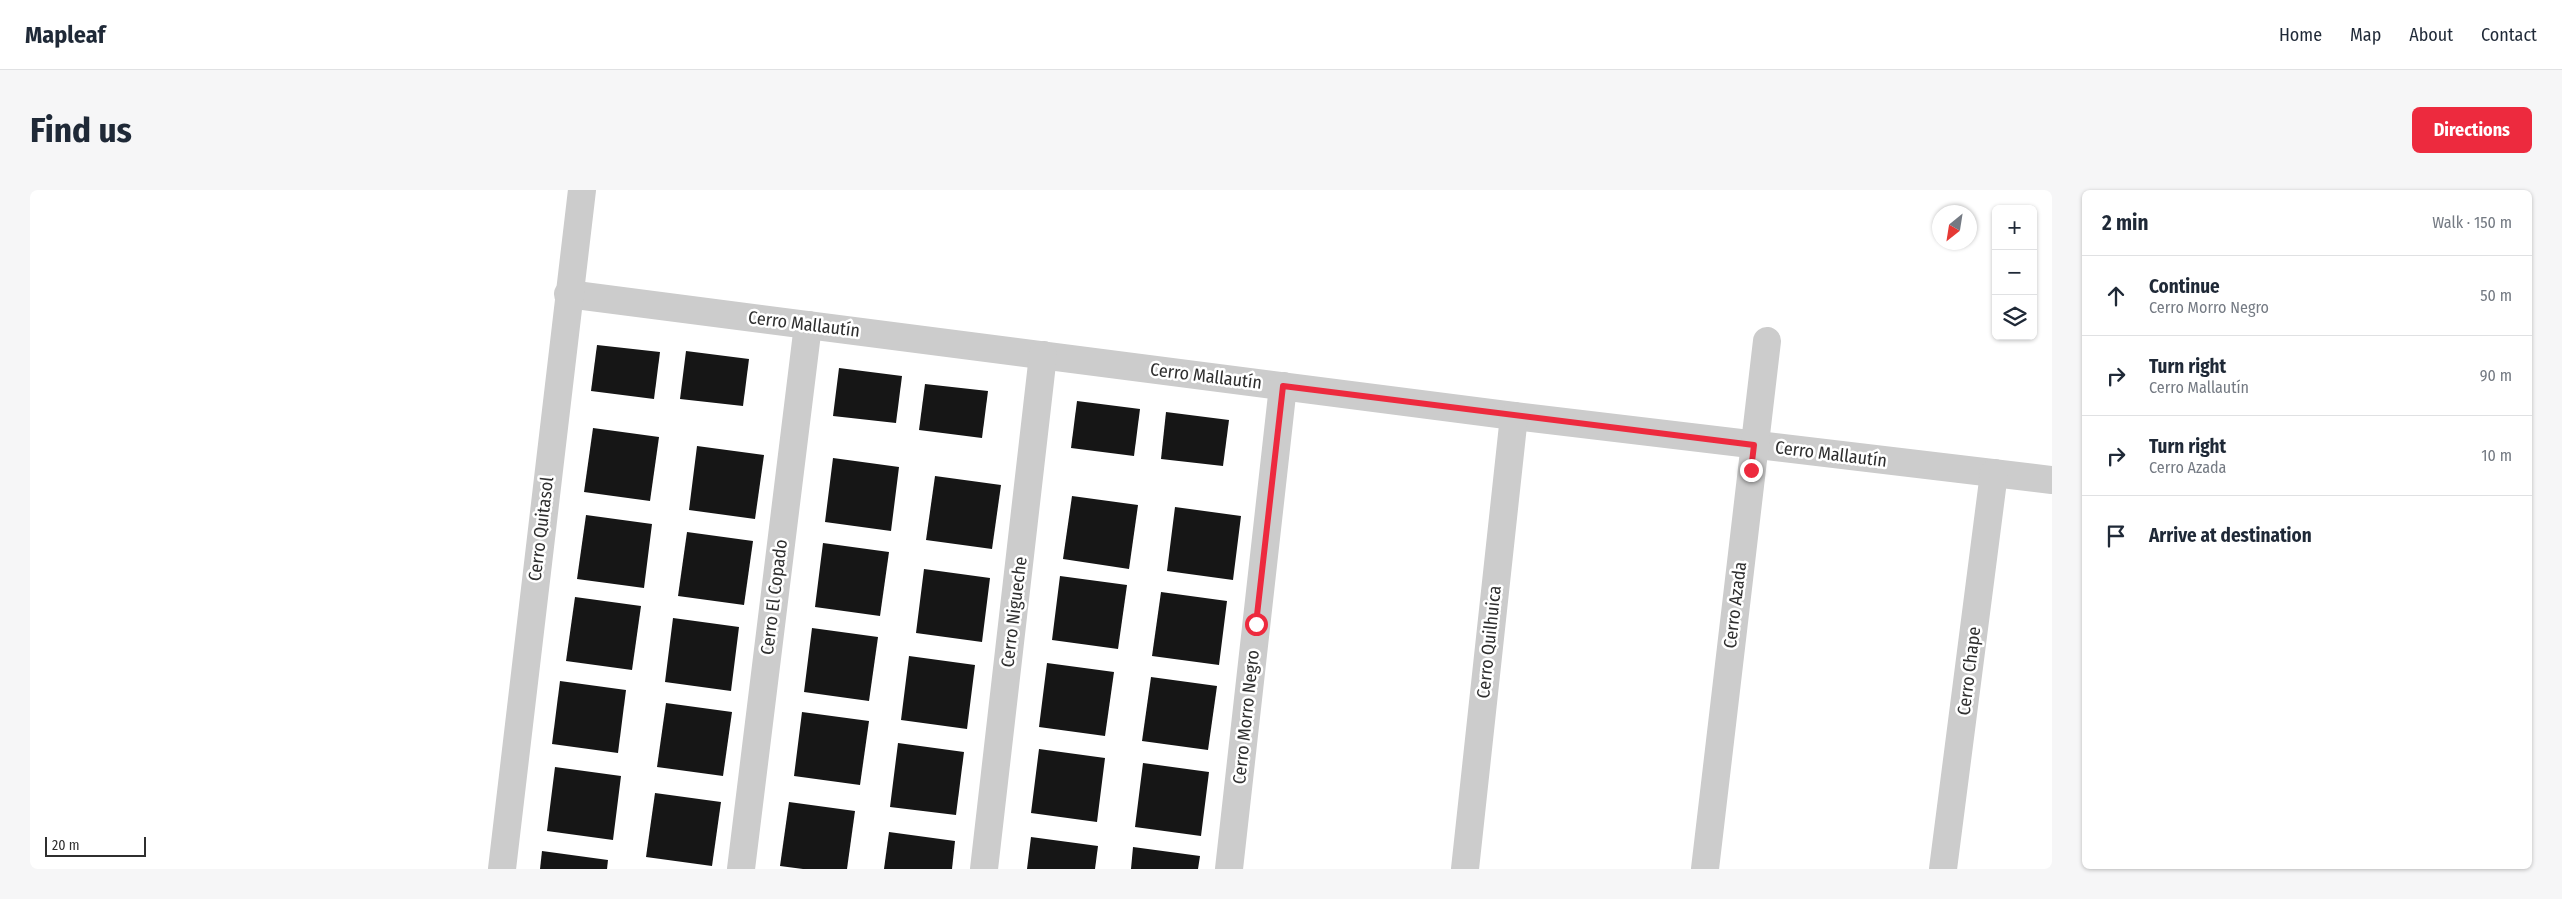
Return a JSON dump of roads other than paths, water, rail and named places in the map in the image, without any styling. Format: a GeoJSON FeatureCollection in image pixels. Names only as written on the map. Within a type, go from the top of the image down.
{"type":"FeatureCollection","features":[{"type":"Feature","properties":{"kind":"street","name":"Cerro Quitasol"},"geometry":{"type":"LineString","coordinates":[[502,869],[568,294],[582,190]]}},
{"type":"Feature","properties":{"kind":"street","name":"Cerro Mallautín"},"geometry":{"type":"LineString","coordinates":[[568,294],[1514,416],[2052,480]]}},
{"type":"Feature","properties":{"kind":"street","name":"Cerro El Copado"},"geometry":{"type":"LineString","coordinates":[[741,869],[808,325]]}},
{"type":"Feature","properties":{"kind":"street","name":"Cerro Azada"},"geometry":{"type":"LineString","coordinates":[[1705,869],[1767,341]]}},
{"type":"Feature","properties":{"kind":"street","name":"Cerro Nigueche"},"geometry":{"type":"LineString","coordinates":[[984,869],[1043,355]]}},
{"type":"Feature","properties":{"kind":"street","name":"Cerro Morro Negro"},"geometry":{"type":"LineString","coordinates":[[1229,869],[1283,386]]}},
{"type":"Feature","properties":{"kind":"street","name":"Cerro Quilhuica"},"geometry":{"type":"LineString","coordinates":[[1465,869],[1514,416]]}},
{"type":"Feature","properties":{"kind":"street","name":"Cerro Chape"},"geometry":{"type":"LineString","coordinates":[[1943,869],[1994,473]]}}]}
